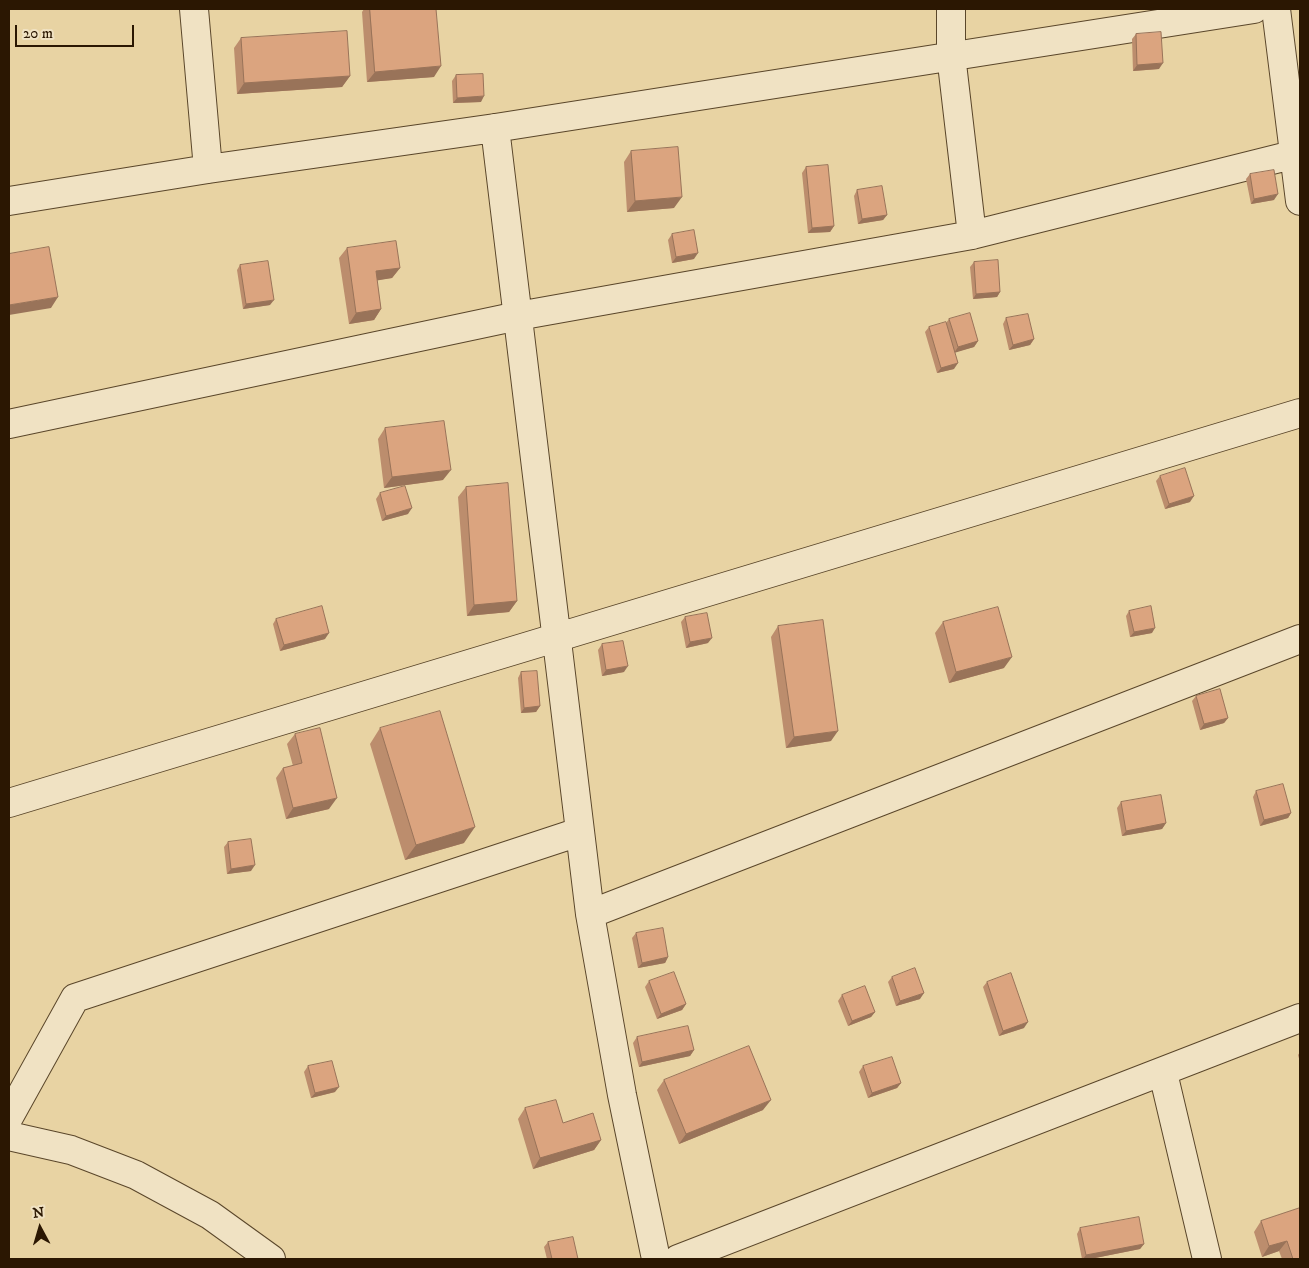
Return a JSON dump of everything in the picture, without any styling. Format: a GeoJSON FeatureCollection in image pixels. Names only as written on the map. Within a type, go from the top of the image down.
{"type":"FeatureCollection","features":[{"type":"Feature","properties":{"kind":"street"},"geometry":{"type":"LineString","coordinates":[[194,9],[208,169]]}},
{"type":"Feature","properties":{"kind":"street"},"geometry":{"type":"LineString","coordinates":[[951,9],[951,55],[972,235]]}},
{"type":"Feature","properties":{"kind":"street"},"geometry":{"type":"LineString","coordinates":[[9,201],[208,169],[495,128],[1254,9]]}},
{"type":"Feature","properties":{"kind":"street"},"geometry":{"type":"LineString","coordinates":[[1276,9],[1297,153],[1300,201]]}},
{"type":"Feature","properties":{"kind":"street"},"geometry":{"type":"LineString","coordinates":[[495,128],[590,914],[622,1095],[656,1259]]}},
{"type":"Feature","properties":{"kind":"street"},"geometry":{"type":"LineString","coordinates":[[9,424],[518,316],[972,235],[1297,153]]}},
{"type":"Feature","properties":{"kind":"street"},"geometry":{"type":"LineString","coordinates":[[9,803],[1300,413]]}},
{"type":"Feature","properties":{"kind":"street"},"geometry":{"type":"LineString","coordinates":[[590,914],[1300,639]]}},
{"type":"Feature","properties":{"kind":"street"},"geometry":{"type":"LineString","coordinates":[[9,1117],[75,998],[579,832]]}},
{"type":"Feature","properties":{"kind":"street"},"geometry":{"type":"LineString","coordinates":[[678,1259],[1163,1073],[1300,1018]]}},
{"type":"Feature","properties":{"kind":"street"},"geometry":{"type":"LineString","coordinates":[[1163,1073],[1208,1259]]}},
{"type":"Feature","properties":{"kind":"street"},"geometry":{"type":"LineString","coordinates":[[9,1136],[71,1150],[136,1175],[210,1214],[271,1259]]}},
{"type":"Feature","properties":{"kind":"building"},"geometry":{"type":"Polygon","coordinates":[[[370,9],[436,9],[441,66],[375,72],[370,9]]]}},
{"type":"Feature","properties":{"kind":"building"},"geometry":{"type":"Polygon","coordinates":[[[347,31],[350,76],[244,83],[241,38],[347,31]]]}},
{"type":"Feature","properties":{"kind":"building"},"geometry":{"type":"Polygon","coordinates":[[[1161,32],[1163,63],[1137,65],[1136,34],[1161,32]]]}},
{"type":"Feature","properties":{"kind":"building"},"geometry":{"type":"Polygon","coordinates":[[[483,74],[484,96],[457,98],[456,75],[483,74]]]}},
{"type":"Feature","properties":{"kind":"building"},"geometry":{"type":"Polygon","coordinates":[[[678,147],[682,197],[635,201],[631,151],[678,147]]]}},
{"type":"Feature","properties":{"kind":"building"},"geometry":{"type":"Polygon","coordinates":[[[828,165],[834,226],[812,228],[806,167],[828,165]]]}},
{"type":"Feature","properties":{"kind":"building"},"geometry":{"type":"Polygon","coordinates":[[[1274,170],[1278,194],[1254,199],[1250,174],[1274,170]]]}},
{"type":"Feature","properties":{"kind":"building"},"geometry":{"type":"Polygon","coordinates":[[[882,186],[887,215],[862,219],[857,190],[882,186]]]}},
{"type":"Feature","properties":{"kind":"building"},"geometry":{"type":"Polygon","coordinates":[[[694,230],[698,253],[676,257],[672,234],[694,230]]]}},
{"type":"Feature","properties":{"kind":"building"},"geometry":{"type":"Polygon","coordinates":[[[396,241],[400,268],[376,271],[381,309],[356,313],[347,248],[396,241]]]}},
{"type":"Feature","properties":{"kind":"building"},"geometry":{"type":"Polygon","coordinates":[[[49,247],[58,297],[9,305],[9,254],[49,247]]]}},
{"type":"Feature","properties":{"kind":"building"},"geometry":{"type":"Polygon","coordinates":[[[998,260],[1000,292],[976,294],[974,262],[998,260]]]}},
{"type":"Feature","properties":{"kind":"building"},"geometry":{"type":"Polygon","coordinates":[[[268,261],[274,300],[246,304],[240,265],[268,261]]]}},
{"type":"Feature","properties":{"kind":"building"},"geometry":{"type":"Polygon","coordinates":[[[970,313],[978,341],[958,347],[949,319],[970,313]]]}},
{"type":"Feature","properties":{"kind":"building"},"geometry":{"type":"Polygon","coordinates":[[[1028,314],[1034,339],[1013,345],[1006,318],[1028,314]]]}},
{"type":"Feature","properties":{"kind":"building"},"geometry":{"type":"Polygon","coordinates":[[[946,322],[958,363],[941,368],[929,327],[946,322]]]}},
{"type":"Feature","properties":{"kind":"building"},"geometry":{"type":"Polygon","coordinates":[[[444,421],[451,470],[392,477],[385,428],[444,421]]]}},
{"type":"Feature","properties":{"kind":"building"},"geometry":{"type":"Polygon","coordinates":[[[1185,468],[1194,496],[1169,504],[1160,476],[1185,468]]]}},
{"type":"Feature","properties":{"kind":"building"},"geometry":{"type":"Polygon","coordinates":[[[508,483],[517,601],[474,605],[466,487],[508,483]]]}},
{"type":"Feature","properties":{"kind":"building"},"geometry":{"type":"Polygon","coordinates":[[[405,486],[412,508],[386,516],[380,493],[405,486]]]}},
{"type":"Feature","properties":{"kind":"building"},"geometry":{"type":"Polygon","coordinates":[[[322,606],[329,633],[284,645],[276,619],[322,606]]]}},
{"type":"Feature","properties":{"kind":"building"},"geometry":{"type":"Polygon","coordinates":[[[1151,606],[1155,628],[1134,632],[1129,611],[1151,606]]]}},
{"type":"Feature","properties":{"kind":"building"},"geometry":{"type":"Polygon","coordinates":[[[998,607],[1012,657],[956,672],[943,622],[998,607]]]}},
{"type":"Feature","properties":{"kind":"building"},"geometry":{"type":"Polygon","coordinates":[[[707,613],[712,638],[690,642],[685,617],[707,613]]]}},
{"type":"Feature","properties":{"kind":"building"},"geometry":{"type":"Polygon","coordinates":[[[823,620],[838,731],[794,737],[778,626],[823,620]]]}},
{"type":"Feature","properties":{"kind":"building"},"geometry":{"type":"Polygon","coordinates":[[[623,641],[628,666],[606,670],[602,644],[623,641]]]}},
{"type":"Feature","properties":{"kind":"building"},"geometry":{"type":"Polygon","coordinates":[[[537,671],[540,706],[524,708],[521,672],[537,671]]]}},
{"type":"Feature","properties":{"kind":"building"},"geometry":{"type":"Polygon","coordinates":[[[1220,689],[1228,718],[1204,724],[1196,696],[1220,689]]]}},
{"type":"Feature","properties":{"kind":"building"},"geometry":{"type":"Polygon","coordinates":[[[440,711],[475,827],[416,845],[380,728],[440,711]]]}},
{"type":"Feature","properties":{"kind":"building"},"geometry":{"type":"Polygon","coordinates":[[[320,728],[337,798],[293,808],[283,768],[302,763],[295,734],[320,728]]]}},
{"type":"Feature","properties":{"kind":"building"},"geometry":{"type":"Polygon","coordinates":[[[1283,784],[1291,813],[1264,820],[1256,791],[1283,784]]]}},
{"type":"Feature","properties":{"kind":"building"},"geometry":{"type":"Polygon","coordinates":[[[1161,795],[1166,823],[1126,831],[1121,802],[1161,795]]]}},
{"type":"Feature","properties":{"kind":"building"},"geometry":{"type":"Polygon","coordinates":[[[251,839],[255,865],[231,869],[228,842],[251,839]]]}},
{"type":"Feature","properties":{"kind":"building"},"geometry":{"type":"Polygon","coordinates":[[[663,928],[668,957],[642,963],[636,933],[663,928]]]}},
{"type":"Feature","properties":{"kind":"building"},"geometry":{"type":"Polygon","coordinates":[[[915,968],[924,993],[900,1001],[892,977],[915,968]]]}},
{"type":"Feature","properties":{"kind":"building"},"geometry":{"type":"Polygon","coordinates":[[[674,972],[686,1004],[661,1014],[649,981],[674,972]]]}},
{"type":"Feature","properties":{"kind":"building"},"geometry":{"type":"Polygon","coordinates":[[[1011,973],[1028,1022],[1003,1031],[987,982],[1011,973]]]}},
{"type":"Feature","properties":{"kind":"building"},"geometry":{"type":"Polygon","coordinates":[[[865,986],[875,1012],[852,1021],[842,995],[865,986]]]}},
{"type":"Feature","properties":{"kind":"building"},"geometry":{"type":"Polygon","coordinates":[[[688,1026],[694,1050],[642,1062],[637,1037],[688,1026]]]}},
{"type":"Feature","properties":{"kind":"building"},"geometry":{"type":"Polygon","coordinates":[[[749,1046],[771,1100],[686,1134],[664,1080],[749,1046]]]}},
{"type":"Feature","properties":{"kind":"building"},"geometry":{"type":"Polygon","coordinates":[[[892,1057],[901,1083],[872,1093],[863,1066],[892,1057]]]}},
{"type":"Feature","properties":{"kind":"building"},"geometry":{"type":"Polygon","coordinates":[[[332,1061],[339,1087],[315,1093],[308,1066],[332,1061]]]}},
{"type":"Feature","properties":{"kind":"building"},"geometry":{"type":"Polygon","coordinates":[[[556,1100],[563,1123],[593,1113],[601,1140],[540,1158],[525,1108],[556,1100]]]}},
{"type":"Feature","properties":{"kind":"building"},"geometry":{"type":"Polygon","coordinates":[[[1300,1208],[1300,1259],[1293,1259],[1287,1241],[1269,1246],[1261,1221],[1300,1208]]]}},
{"type":"Feature","properties":{"kind":"building"},"geometry":{"type":"Polygon","coordinates":[[[1139,1217],[1144,1244],[1086,1255],[1080,1228],[1139,1217]]]}},
{"type":"Feature","properties":{"kind":"building"},"geometry":{"type":"Polygon","coordinates":[[[573,1237],[578,1259],[552,1259],[548,1242],[573,1237]]]}}]}
